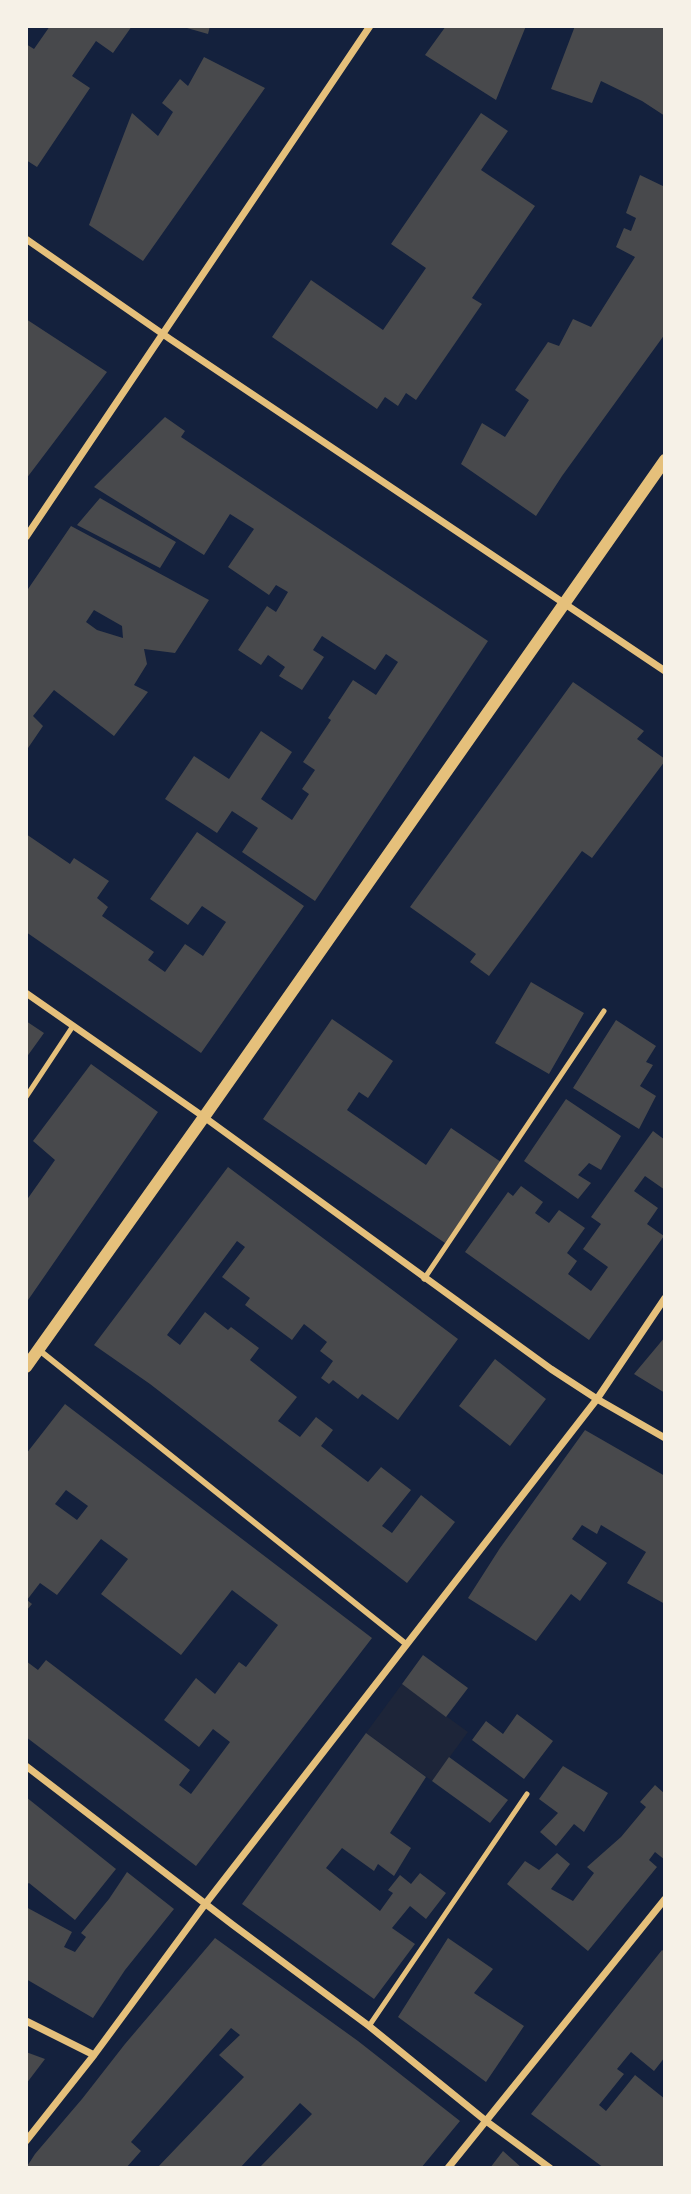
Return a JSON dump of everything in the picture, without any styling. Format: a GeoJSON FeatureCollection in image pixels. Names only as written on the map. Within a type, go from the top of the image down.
{"type":"FeatureCollection","features":[{"type":"Feature","properties":{"kind":"street"},"geometry":{"type":"LineString","coordinates":[[26,537],[370,26]]}},
{"type":"Feature","properties":{"kind":"street"},"geometry":{"type":"LineString","coordinates":[[26,239],[665,671]]}},
{"type":"Feature","properties":{"kind":"street"},"geometry":{"type":"LineString","coordinates":[[26,1367],[665,460]]}},
{"type":"Feature","properties":{"kind":"street"},"geometry":{"type":"LineString","coordinates":[[26,993],[204,1117],[551,1369],[665,1438]]}},
{"type":"Feature","properties":{"kind":"street"},"geometry":{"type":"LineString","coordinates":[[26,2141],[206,1903],[597,1399],[665,1298]]}},
{"type":"Feature","properties":{"kind":"street"},"geometry":{"type":"LineString","coordinates":[[39,1349],[406,1644]]}},
{"type":"Feature","properties":{"kind":"street"},"geometry":{"type":"LineString","coordinates":[[26,1766],[369,2026],[486,2121],[550,2168]]}},
{"type":"Feature","properties":{"kind":"street"},"geometry":{"type":"LineString","coordinates":[[448,2168],[665,1899]]}},
{"type":"Feature","properties":{"kind":"street"},"geometry":{"type":"LineString","coordinates":[[26,2021],[94,2054]]}},
{"type":"Feature","properties":{"kind":"lane"},"geometry":{"type":"LineString","coordinates":[[424,1279],[604,1011]]}},
{"type":"Feature","properties":{"kind":"lane"},"geometry":{"type":"LineString","coordinates":[[26,1097],[73,1026]]}},
{"type":"Feature","properties":{"kind":"lane"},"geometry":{"type":"LineString","coordinates":[[369,2026],[527,1794]]}},
{"type":"Feature","properties":{"kind":"shaded area"},"geometry":{"type":"Polygon","coordinates":[[[402,1684],[468,1732],[432,1781],[366,1733],[402,1684]]]}},
{"type":"Feature","properties":{"kind":"building"},"geometry":{"type":"Polygon","coordinates":[[[50,26],[132,26],[113,53],[96,41],[72,76],[90,88],[37,167],[26,160],[26,44],[34,49],[50,26]]]}},
{"type":"Feature","properties":{"kind":"building"},"geometry":{"type":"Polygon","coordinates":[[[180,26],[210,26],[208,34],[180,26]]]}},
{"type":"Feature","properties":{"kind":"building"},"geometry":{"type":"Polygon","coordinates":[[[446,26],[526,26],[496,100],[425,55],[446,26]]]}},
{"type":"Feature","properties":{"kind":"building"},"geometry":{"type":"Polygon","coordinates":[[[575,26],[665,26],[665,116],[642,101],[601,81],[592,103],[551,89],[575,26]]]}},
{"type":"Feature","properties":{"kind":"building"},"geometry":{"type":"Polygon","coordinates":[[[204,57],[265,88],[143,261],[89,225],[132,113],[158,136],[173,112],[162,103],[180,79],[188,86],[204,57]]]}},
{"type":"Feature","properties":{"kind":"building"},"geometry":{"type":"Polygon","coordinates":[[[481,113],[508,131],[481,170],[535,206],[472,298],[482,304],[416,400],[406,393],[398,406],[385,397],[377,409],[272,337],[311,280],[383,330],[426,268],[391,244],[481,113]]]}},
{"type":"Feature","properties":{"kind":"building"},"geometry":{"type":"Polygon","coordinates":[[[640,175],[665,187],[665,334],[536,516],[461,464],[482,423],[505,437],[529,400],[515,390],[548,342],[559,346],[573,319],[591,327],[635,257],[616,247],[624,228],[631,231],[636,218],[626,213],[640,175]]]}},
{"type":"Feature","properties":{"kind":"building"},"geometry":{"type":"Polygon","coordinates":[[[26,319],[107,372],[26,479],[26,319]]]}},
{"type":"Feature","properties":{"kind":"building"},"geometry":{"type":"Polygon","coordinates":[[[165,417],[185,431],[181,437],[488,641],[315,901],[242,852],[258,828],[232,811],[217,833],[165,799],[194,756],[229,779],[261,731],[292,752],[261,799],[292,820],[309,794],[302,789],[315,770],[303,762],[353,680],[376,695],[398,662],[386,654],[375,670],[322,636],[313,650],[324,657],[302,690],[279,676],[285,667],[268,655],[261,665],[238,650],[267,606],[276,612],[288,592],[276,585],[269,595],[228,567],[254,529],[230,514],[204,555],[94,487],[165,417]]]}},
{"type":"Feature","properties":{"kind":"building"},"geometry":{"type":"Polygon","coordinates":[[[100,498],[176,542],[160,568],[77,525],[100,498]]]}},
{"type":"Feature","properties":{"kind":"building"},"geometry":{"type":"Polygon","coordinates":[[[71,526],[209,600],[175,653],[144,649],[147,664],[134,685],[148,692],[114,736],[54,690],[33,716],[43,726],[26,751],[26,592],[71,526]],[[94,610],[86,622],[97,630],[123,638],[122,626],[94,610]]]}},
{"type":"Feature","properties":{"kind":"building"},"geometry":{"type":"Polygon","coordinates":[[[573,682],[644,731],[637,739],[665,761],[592,858],[582,851],[489,976],[470,962],[476,954],[410,907],[573,682]]]}},
{"type":"Feature","properties":{"kind":"building"},"geometry":{"type":"Polygon","coordinates":[[[197,832],[304,906],[201,1053],[26,932],[26,834],[70,864],[74,858],[109,881],[97,898],[108,907],[102,916],[154,952],[148,960],[165,972],[185,944],[203,956],[226,922],[202,906],[188,925],[150,899],[197,832]]]}},
{"type":"Feature","properties":{"kind":"building"},"geometry":{"type":"Polygon","coordinates":[[[531,982],[584,1013],[549,1074],[495,1043],[531,982]]]}},
{"type":"Feature","properties":{"kind":"building"},"geometry":{"type":"Polygon","coordinates":[[[332,1019],[393,1061],[368,1098],[359,1092],[347,1110],[426,1165],[451,1128],[501,1162],[445,1243],[263,1119],[332,1019]]]}},
{"type":"Feature","properties":{"kind":"building"},"geometry":{"type":"Polygon","coordinates":[[[616,1020],[656,1046],[646,1062],[653,1065],[640,1086],[656,1096],[639,1129],[573,1088],[616,1020]]]}},
{"type":"Feature","properties":{"kind":"building"},"geometry":{"type":"Polygon","coordinates":[[[26,1021],[44,1033],[26,1058],[26,1021]]]}},
{"type":"Feature","properties":{"kind":"building"},"geometry":{"type":"Polygon","coordinates":[[[91,1064],[158,1112],[26,1303],[26,1201],[55,1160],[33,1141],[91,1064]]]}},
{"type":"Feature","properties":{"kind":"building"},"geometry":{"type":"Polygon","coordinates":[[[566,1099],[621,1136],[601,1170],[589,1163],[578,1175],[591,1183],[578,1199],[524,1161],[566,1099]]]}},
{"type":"Feature","properties":{"kind":"building"},"geometry":{"type":"Polygon","coordinates":[[[653,1131],[665,1140],[665,1190],[645,1176],[634,1191],[658,1208],[647,1224],[664,1236],[589,1340],[465,1252],[508,1192],[513,1196],[521,1186],[543,1202],[535,1213],[549,1223],[559,1210],[585,1228],[567,1253],[577,1261],[568,1274],[591,1291],[608,1267],[583,1249],[601,1224],[591,1217],[653,1131]]]}},
{"type":"Feature","properties":{"kind":"building"},"geometry":{"type":"Polygon","coordinates":[[[228,1167],[458,1339],[398,1420],[362,1394],[358,1399],[333,1380],[329,1384],[321,1378],[333,1361],[320,1351],[327,1342],[304,1324],[292,1340],[245,1305],[250,1298],[222,1277],[245,1247],[237,1241],[167,1335],[180,1345],[205,1312],[228,1330],[231,1327],[259,1348],[250,1360],[297,1397],[278,1421],[300,1437],[316,1417],[333,1430],[321,1446],[368,1482],[381,1467],[411,1490],[382,1526],[392,1533],[421,1495],[455,1522],[407,1583],[150,1384],[94,1345],[228,1167]]]}},
{"type":"Feature","properties":{"kind":"building"},"geometry":{"type":"Polygon","coordinates":[[[665,1337],[665,1393],[634,1374],[665,1337]]]}},
{"type":"Feature","properties":{"kind":"building"},"geometry":{"type":"Polygon","coordinates":[[[495,1359],[546,1399],[510,1446],[459,1406],[495,1359]]]}},
{"type":"Feature","properties":{"kind":"building"},"geometry":{"type":"Polygon","coordinates":[[[65,1404],[372,1638],[196,1866],[26,1737],[26,1661],[38,1670],[46,1660],[190,1770],[179,1785],[191,1794],[230,1742],[213,1729],[199,1747],[164,1720],[196,1678],[215,1694],[239,1662],[246,1667],[278,1625],[232,1590],[181,1655],[101,1594],[128,1559],[101,1539],[57,1595],[40,1583],[27,1600],[32,1604],[26,1611],[26,1454],[65,1404]],[[66,1490],[55,1504],[77,1520],[88,1506],[66,1490]]]}},
{"type":"Feature","properties":{"kind":"building"},"geometry":{"type":"Polygon","coordinates":[[[585,1430],[665,1476],[665,1604],[627,1583],[646,1552],[601,1525],[597,1534],[582,1525],[572,1539],[607,1563],[580,1601],[571,1594],[536,1641],[468,1598],[500,1548],[585,1430]]]}},
{"type":"Feature","properties":{"kind":"building"},"geometry":{"type":"Polygon","coordinates":[[[423,1655],[468,1688],[446,1717],[402,1684],[423,1655]]]}},
{"type":"Feature","properties":{"kind":"building"},"geometry":{"type":"Polygon","coordinates":[[[517,1714],[553,1741],[524,1779],[472,1740],[486,1721],[503,1734],[517,1714]]]}},
{"type":"Feature","properties":{"kind":"building"},"geometry":{"type":"Polygon","coordinates":[[[366,1733],[426,1777],[390,1833],[411,1848],[394,1876],[378,1864],[374,1871],[342,1848],[326,1868],[380,1911],[393,1893],[388,1890],[400,1875],[411,1884],[420,1873],[446,1893],[426,1919],[410,1906],[392,1928],[415,1944],[374,1999],[242,1904],[366,1733]]]}},
{"type":"Feature","properties":{"kind":"building"},"geometry":{"type":"Polygon","coordinates":[[[449,1757],[508,1800],[490,1823],[432,1781],[449,1757]]]}},
{"type":"Feature","properties":{"kind":"building"},"geometry":{"type":"Polygon","coordinates":[[[563,1766],[608,1793],[584,1832],[574,1824],[556,1846],[540,1832],[558,1813],[539,1799],[563,1766]]]}},
{"type":"Feature","properties":{"kind":"building"},"geometry":{"type":"Polygon","coordinates":[[[655,1785],[665,1794],[665,1860],[655,1852],[649,1860],[657,1867],[588,1951],[507,1884],[525,1861],[539,1870],[557,1853],[570,1864],[551,1889],[573,1901],[594,1873],[587,1867],[621,1837],[646,1807],[640,1802],[655,1785]]]}},
{"type":"Feature","properties":{"kind":"building"},"geometry":{"type":"Polygon","coordinates":[[[26,1797],[116,1869],[75,1920],[29,1883],[26,1885],[26,1797]]]}},
{"type":"Feature","properties":{"kind":"building"},"geometry":{"type":"Polygon","coordinates":[[[127,1872],[174,1909],[125,1970],[93,2018],[26,1979],[26,1907],[72,1932],[64,1947],[75,1952],[86,1937],[81,1933],[127,1872]]]}},
{"type":"Feature","properties":{"kind":"building"},"geometry":{"type":"Polygon","coordinates":[[[215,1938],[358,2041],[460,2121],[421,2168],[259,2168],[312,2114],[300,2103],[240,2168],[157,2168],[244,2077],[219,2055],[240,2035],[231,2028],[131,2142],[141,2151],[126,2168],[26,2168],[125,2044],[215,1938]]]}},
{"type":"Feature","properties":{"kind":"building"},"geometry":{"type":"Polygon","coordinates":[[[448,1938],[493,1969],[474,1993],[524,2026],[486,2082],[398,2017],[448,1938]]]}},
{"type":"Feature","properties":{"kind":"building"},"geometry":{"type":"Polygon","coordinates":[[[662,1950],[665,1952],[665,2057],[654,2071],[631,2052],[617,2069],[624,2074],[599,2105],[606,2111],[635,2075],[665,2099],[665,2168],[604,2168],[531,2114],[662,1950]]]}},
{"type":"Feature","properties":{"kind":"building"},"geometry":{"type":"Polygon","coordinates":[[[26,2052],[45,2059],[26,2084],[26,2052]]]}},
{"type":"Feature","properties":{"kind":"building"},"geometry":{"type":"Polygon","coordinates":[[[503,2151],[522,2168],[490,2168],[503,2151]]]}}]}
